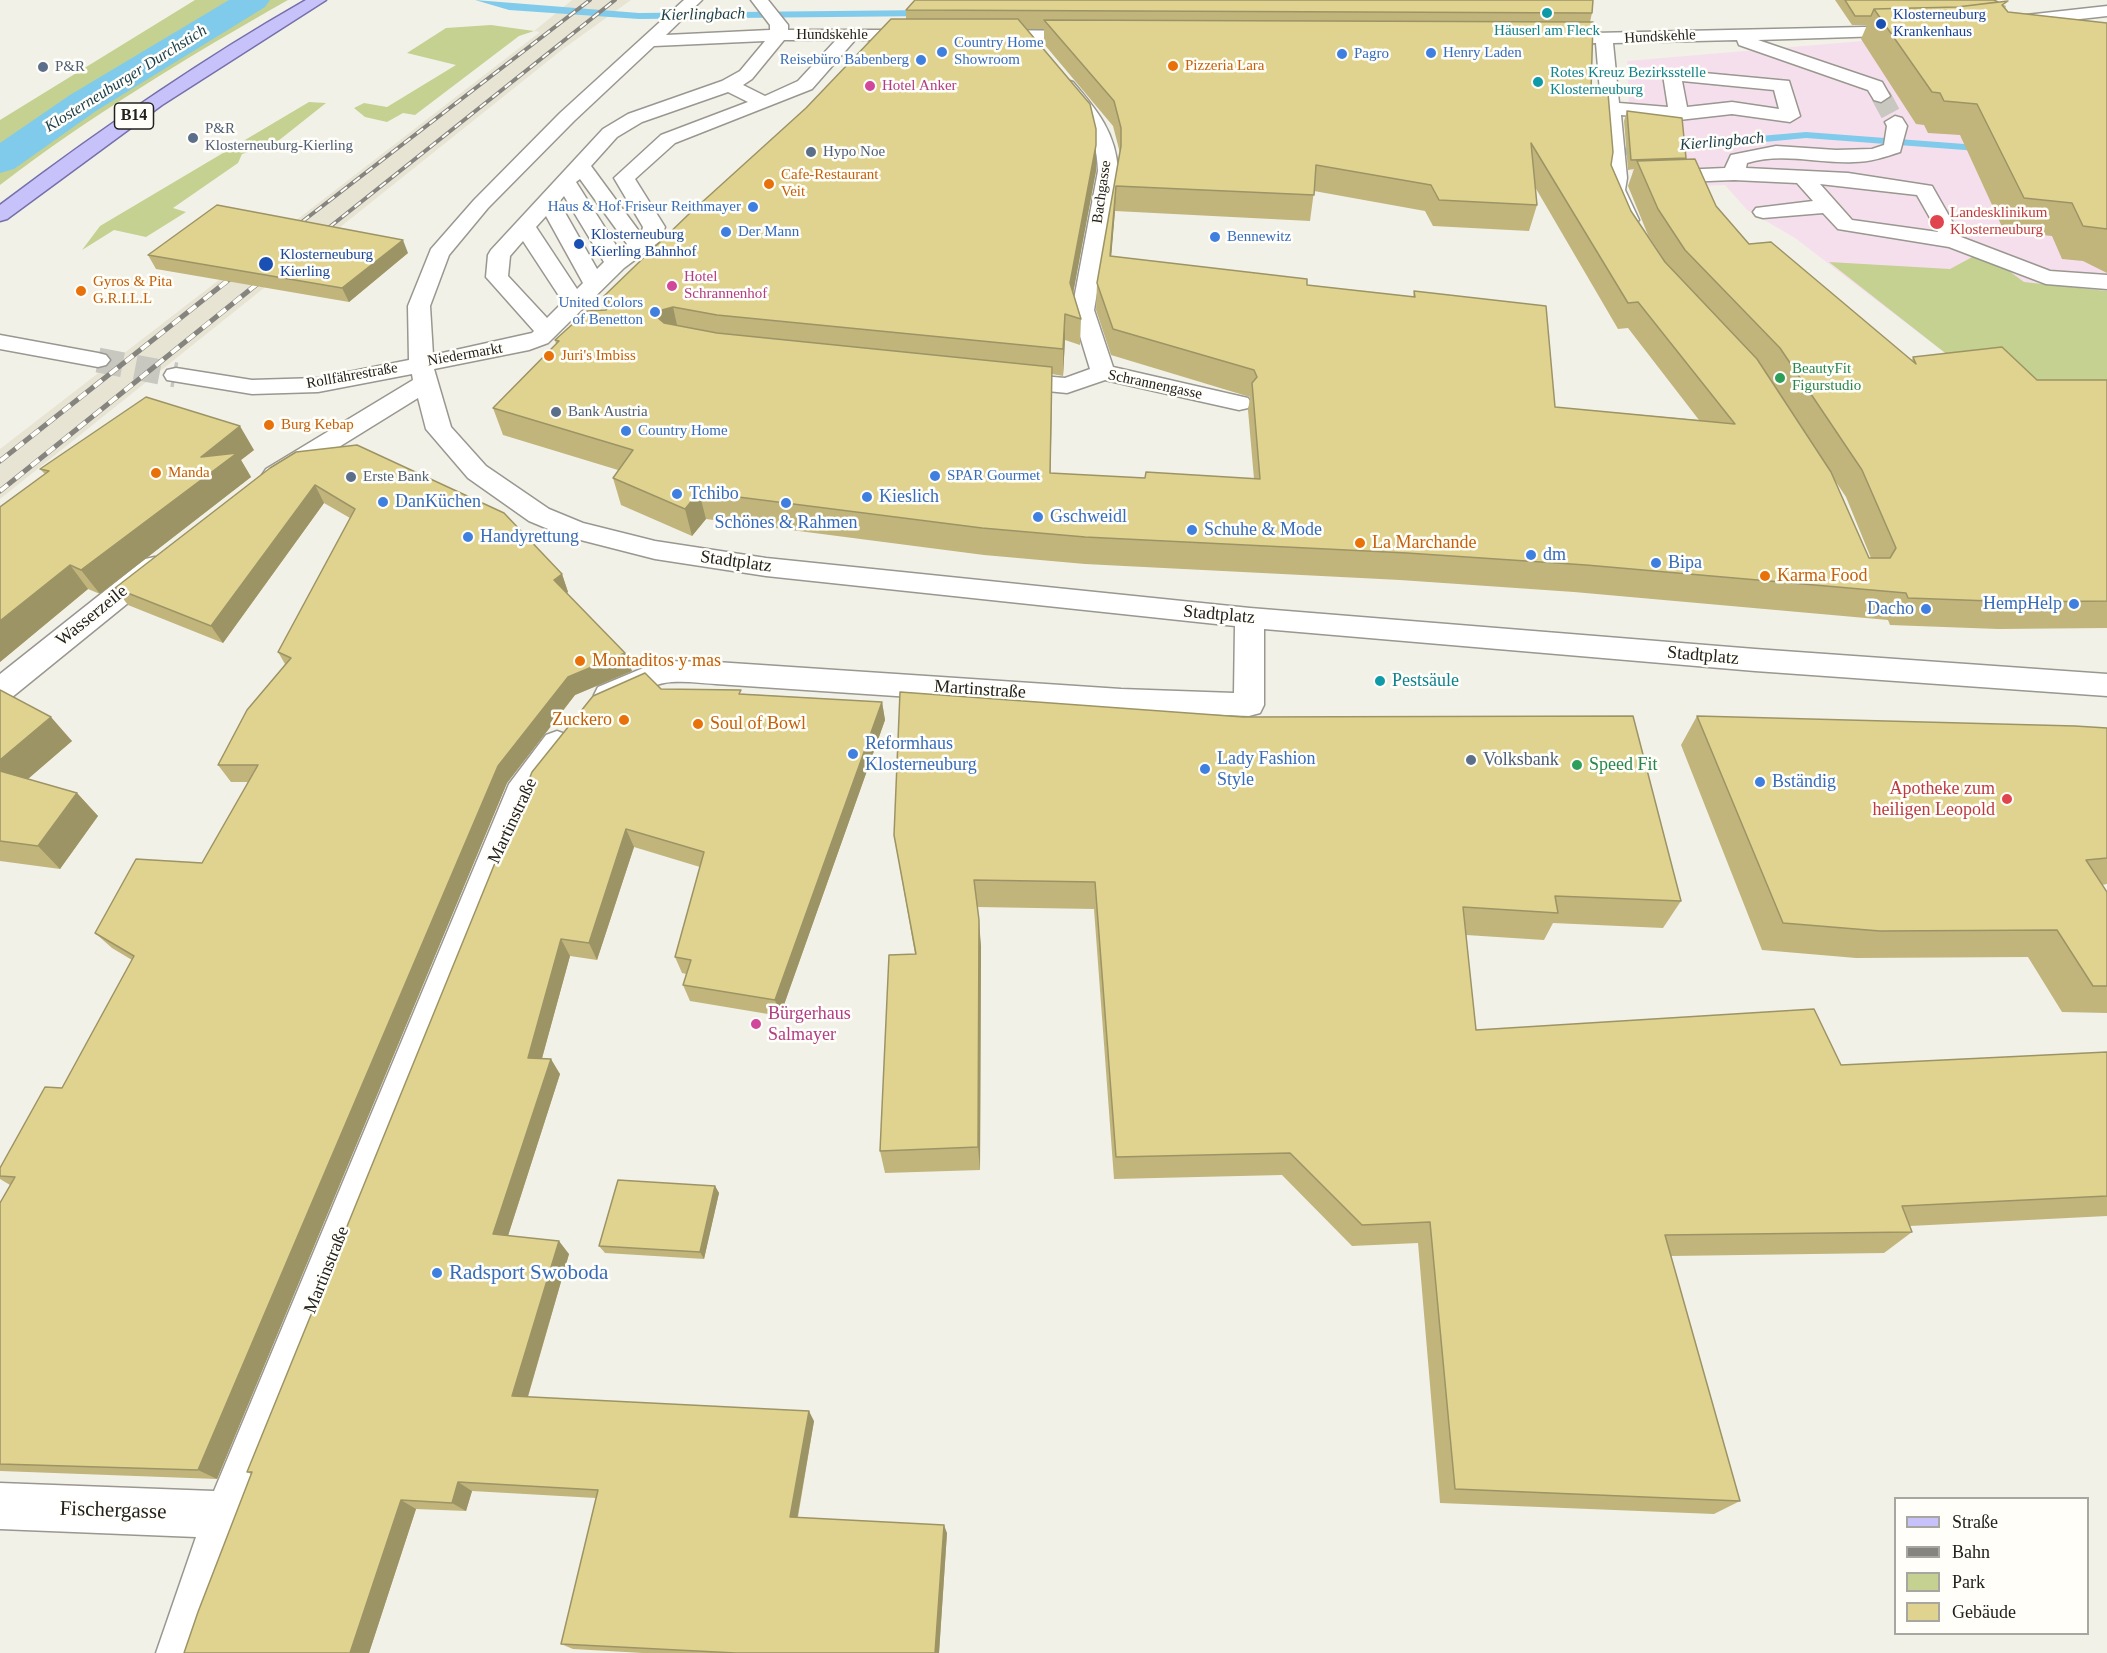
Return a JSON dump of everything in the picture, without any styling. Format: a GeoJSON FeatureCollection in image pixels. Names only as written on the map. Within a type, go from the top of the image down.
{"type":"FeatureCollection","features":[{"type":"Feature","properties":{"kind":"main road","name":"B14"},"geometry":{"type":"LineString","coordinates":[[0,215],[136,114],[273,25],[318,0]]}},
{"type":"Feature","properties":{"kind":"street","name":"Niedermarkt"},"geometry":{"type":"LineString","coordinates":[[694,0],[655,34],[481,204],[439,254],[420,306],[423,374],[528,343],[551,327],[616,263],[652,236],[654,227],[624,178],[668,140],[764,104],[805,85],[850,35]]}},
{"type":"Feature","properties":{"kind":"street","name":"Hundskehle"},"geometry":{"type":"LineString","coordinates":[[760,3],[779,30]]}},
{"type":"Feature","properties":{"kind":"street"},"geometry":{"type":"LineString","coordinates":[[2021,39],[1994,30],[2107,11]]}},
{"type":"Feature","properties":{"kind":"street","name":"Hundskehle"},"geometry":{"type":"LineString","coordinates":[[655,34],[779,30],[850,35],[941,35]]}},
{"type":"Feature","properties":{"kind":"street"},"geometry":{"type":"LineString","coordinates":[[582,326],[551,327],[497,277],[499,255],[610,133],[635,118],[729,85],[746,75],[779,30]]}},
{"type":"Feature","properties":{"kind":"street","name":"Hundskehle"},"geometry":{"type":"LineString","coordinates":[[1535,39],[1930,30]]}},
{"type":"Feature","properties":{"kind":"street"},"geometry":{"type":"LineString","coordinates":[[1727,34],[1875,86],[1881,96]]}},
{"type":"Feature","properties":{"kind":"street"},"geometry":{"type":"LineString","coordinates":[[972,35],[1025,36],[1044,45],[1101,36]]}},
{"type":"Feature","properties":{"kind":"street"},"geometry":{"type":"LineString","coordinates":[[1604,39],[1615,162],[1615,190],[1635,236]]}},
{"type":"Feature","properties":{"kind":"street","name":"Bachgasse"},"geometry":{"type":"LineString","coordinates":[[1056,72],[1101,128],[1108,154],[1108,171],[1083,310],[1103,372]]}},
{"type":"Feature","properties":{"kind":"street"},"geometry":{"type":"LineString","coordinates":[[1610,108],[1679,114],[1732,108],[1790,116],[1782,85],[1672,75],[1679,114]]}},
{"type":"Feature","properties":{"kind":"street"},"geometry":{"type":"LineString","coordinates":[[729,85],[764,104]]}},
{"type":"Feature","properties":{"kind":"street"},"geometry":{"type":"LineString","coordinates":[[1736,166],[1749,154],[1785,152],[1857,157],[1879,155],[1893,148],[1896,124]]}},
{"type":"Feature","properties":{"kind":"street"},"geometry":{"type":"LineString","coordinates":[[1615,162],[1736,166],[1803,177],[1848,179],[1925,190],[1953,242]]}},
{"type":"Feature","properties":{"kind":"street"},"geometry":{"type":"LineString","coordinates":[[580,165],[639,246]]}},
{"type":"Feature","properties":{"kind":"street"},"geometry":{"type":"LineString","coordinates":[[1803,177],[1845,225],[1953,242],[2046,277],[2107,282]]}},
{"type":"Feature","properties":{"kind":"street"},"geometry":{"type":"LineString","coordinates":[[565,181],[616,263]]}},
{"type":"Feature","properties":{"kind":"street"},"geometry":{"type":"LineString","coordinates":[[548,201],[595,284]]}},
{"type":"Feature","properties":{"kind":"street"},"geometry":{"type":"LineString","coordinates":[[1763,212],[1828,206]]}},
{"type":"Feature","properties":{"kind":"street"},"geometry":{"type":"LineString","coordinates":[[525,227],[575,303]]}},
{"type":"Feature","properties":{"kind":"street"},"geometry":{"type":"LineString","coordinates":[[0,342],[98,360]]}},
{"type":"Feature","properties":{"kind":"street","name":"Schrannengasse"},"geometry":{"type":"LineString","coordinates":[[984,377],[1067,386],[1103,372],[1239,403]]}},
{"type":"Feature","properties":{"kind":"street"},"geometry":{"type":"LineString","coordinates":[[252,492],[341,433],[423,374]]}},
{"type":"Feature","properties":{"kind":"street","name":"Rollfährestraße"},"geometry":{"type":"LineString","coordinates":[[177,375],[252,387],[318,385],[423,374]]}},
{"type":"Feature","properties":{"kind":"street","name":"Stadtplatz"},"geometry":{"type":"LineString","coordinates":[[423,374],[439,429],[477,472],[538,515],[575,530],[655,550],[766,567],[1250,618],[1767,661],[2107,686]]}},
{"type":"Feature","properties":{"kind":"street","name":"Wasserzeile"},"geometry":{"type":"LineString","coordinates":[[0,690],[171,553]]}},
{"type":"Feature","properties":{"kind":"street","name":"Martinstraße"},"geometry":{"type":"LineString","coordinates":[[181,1653],[227,1515],[525,784],[588,704],[660,672],[743,673],[1121,700],[1249,705],[1250,618]]}},
{"type":"Feature","properties":{"kind":"street","name":"Fischergasse"},"geometry":{"type":"LineString","coordinates":[[0,1506],[227,1515]]}},
{"type":"Feature","properties":{"kind":"shaded area"},"geometry":{"type":"Polygon","coordinates":[[[572,0],[631,0],[563,49],[0,499],[0,449],[540,32],[534,31],[572,0]]]}},
{"type":"Feature","properties":{"kind":"shaded area","name":"Landesklinikum Klosterneuburg"},"geometry":{"type":"Polygon","coordinates":[[[1862,41],[2107,57],[2107,407],[1967,370],[1795,238],[1747,210],[1725,185],[1633,189],[1627,61],[1862,41]]]}},
{"type":"Feature","properties":{"kind":"green space"},"geometry":{"type":"Polygon","coordinates":[[[195,0],[288,0],[141,88],[69,135],[0,185],[0,120],[195,0]]]}},
{"type":"Feature","properties":{"kind":"green space"},"geometry":{"type":"Polygon","coordinates":[[[491,25],[534,31],[519,36],[415,115],[403,113],[387,122],[365,117],[354,108],[364,103],[387,107],[456,65],[407,53],[446,28],[491,25]]]}},
{"type":"Feature","properties":{"kind":"green space"},"geometry":{"type":"Polygon","coordinates":[[[309,102],[326,103],[273,145],[242,154],[238,163],[173,208],[186,212],[146,237],[114,230],[82,250],[100,226],[309,102]]]}},
{"type":"Feature","properties":{"kind":"green space"},"geometry":{"type":"Polygon","coordinates":[[[1976,255],[2001,265],[2024,282],[2107,291],[2107,407],[1967,370],[1829,262],[1950,269],[1976,255]]]}},
{"type":"Feature","properties":{"kind":"building"},"geometry":{"type":"Polygon","coordinates":[[[915,0],[1593,0],[1592,13],[906,10],[915,0]]]}},
{"type":"Feature","properties":{"kind":"building"},"geometry":{"type":"Polygon","coordinates":[[[1845,0],[1994,0],[1998,2],[1957,7],[1874,9],[1871,16],[1855,16],[1845,0]]]}},
{"type":"Feature","properties":{"kind":"building"},"geometry":{"type":"Polygon","coordinates":[[[2008,1],[2002,5],[2008,12],[2107,23],[2107,229],[2083,226],[2072,203],[2024,198],[1977,104],[1944,101],[1940,93],[1932,92],[1874,9],[1957,7],[2008,1]]]}},
{"type":"Feature","properties":{"kind":"building"},"geometry":{"type":"Polygon","coordinates":[[[891,19],[1018,19],[1090,104],[1096,129],[1096,145],[1070,283],[1081,319],[1065,314],[1063,349],[717,315],[673,307],[662,310],[658,318],[664,323],[717,333],[1052,367],[1050,473],[1145,478],[1146,472],[1260,479],[1252,383],[1257,377],[1254,370],[1113,329],[1097,283],[1121,146],[1121,128],[1114,101],[1044,20],[1593,22],[1591,91],[1608,93],[1613,152],[1611,165],[1631,211],[1665,262],[1757,359],[1831,472],[1869,558],[1890,558],[1896,548],[1862,470],[1780,348],[1685,250],[1658,209],[1637,161],[1695,159],[1716,206],[1749,244],[1771,242],[1916,364],[1913,357],[2002,347],[2037,380],[2107,380],[2107,601],[2019,602],[1908,598],[1906,593],[1586,565],[1407,553],[1085,537],[982,528],[699,492],[685,509],[613,478],[633,450],[493,408],[559,341],[555,340],[587,311],[606,310],[611,303],[604,296],[689,214],[806,108],[891,19]],[[1531,143],[1537,205],[1439,200],[1431,185],[1316,165],[1314,195],[1116,186],[1110,256],[1307,279],[1307,285],[1415,297],[1414,291],[1546,306],[1555,407],[1735,424],[1638,302],[1628,303],[1531,143]]]}},
{"type":"Feature","properties":{"kind":"building"},"geometry":{"type":"Polygon","coordinates":[[[1627,111],[1682,118],[1686,158],[1631,160],[1627,111]]]}},
{"type":"Feature","properties":{"kind":"building"},"geometry":{"type":"Polygon","coordinates":[[[217,205],[403,240],[342,288],[148,255],[217,205]]]}},
{"type":"Feature","properties":{"kind":"building"},"geometry":{"type":"Polygon","coordinates":[[[146,397],[240,426],[201,457],[237,453],[81,570],[70,565],[0,621],[0,507],[49,471],[40,469],[146,397]]]}},
{"type":"Feature","properties":{"kind":"building"},"geometry":{"type":"Polygon","coordinates":[[[357,445],[504,513],[562,574],[554,580],[625,653],[568,677],[498,766],[198,1470],[0,1464],[0,1203],[15,1177],[0,1176],[0,1168],[45,1087],[62,1088],[134,956],[95,933],[136,859],[202,863],[258,765],[218,765],[247,710],[291,658],[278,652],[355,509],[315,485],[211,626],[115,588],[270,468],[296,452],[357,445]]]}},
{"type":"Feature","properties":{"kind":"building"},"geometry":{"type":"Polygon","coordinates":[[[645,673],[661,689],[741,690],[739,694],[882,702],[775,1000],[683,985],[691,960],[675,957],[704,852],[626,829],[589,943],[561,939],[528,1058],[551,1059],[493,1234],[559,1241],[512,1396],[809,1411],[790,1517],[944,1525],[935,1653],[736,1653],[561,1644],[598,1490],[458,1482],[452,1503],[401,1500],[350,1653],[184,1653],[252,1472],[247,1472],[532,772],[593,696],[645,673]]]}},
{"type":"Feature","properties":{"kind":"building"},"geometry":{"type":"Polygon","coordinates":[[[0,690],[51,717],[0,760],[0,690]]]}},
{"type":"Feature","properties":{"kind":"building"},"geometry":{"type":"Polygon","coordinates":[[[900,692],[1243,717],[1633,716],[1681,901],[1555,896],[1558,913],[1463,907],[1476,1030],[1814,1009],[1841,1065],[2107,1052],[2107,1196],[1902,1206],[1912,1232],[1665,1235],[1740,1501],[1455,1489],[1430,1222],[1362,1225],[1290,1153],[1116,1157],[1095,882],[974,880],[979,920],[978,1147],[880,1151],[889,955],[916,954],[894,835],[900,692]]]}},
{"type":"Feature","properties":{"kind":"building"},"geometry":{"type":"Polygon","coordinates":[[[1697,716],[2107,728],[2107,858],[2086,860],[2107,892],[2107,986],[2093,986],[2057,930],[1880,931],[1783,923],[1697,716]]]}},
{"type":"Feature","properties":{"kind":"building"},"geometry":{"type":"Polygon","coordinates":[[[0,771],[77,793],[38,846],[0,841],[0,771]]]}},
{"type":"Feature","properties":{"kind":"building"},"geometry":{"type":"Polygon","coordinates":[[[618,1180],[715,1186],[700,1252],[599,1246],[618,1180]]]}},
{"type":"Feature","properties":{"kind":"waterway","name":"Klosterneuburger Durchstich"},"geometry":{"type":"LineString","coordinates":[[0,161],[83,103],[253,0]]}},
{"type":"Feature","properties":{"kind":"waterway","name":"Kierlingbach"},"geometry":{"type":"LineString","coordinates":[[480,0],[509,7],[639,16],[931,13]]}},
{"type":"Feature","properties":{"kind":"waterway","name":"Kierlingbach"},"geometry":{"type":"LineString","coordinates":[[1598,154],[1806,135],[1991,149]]}},
{"type":"Feature","properties":{"kind":"tunnel"},"geometry":{"type":"LineString","coordinates":[[1881,96],[1895,122]]}},
{"type":"Feature","properties":{"kind":"tunnel"},"geometry":{"type":"LineString","coordinates":[[98,360],[176,375]]}},
{"type":"Feature","properties":{"kind":"railway"},"geometry":{"type":"LineString","coordinates":[[290,231],[590,0]]}},
{"type":"Feature","properties":{"kind":"railway"},"geometry":{"type":"LineString","coordinates":[[317,237],[615,0]]}},
{"type":"Feature","properties":{"kind":"railway"},"geometry":{"type":"LineString","coordinates":[[0,461],[241,270]]}},
{"type":"Feature","properties":{"kind":"railway"},"geometry":{"type":"LineString","coordinates":[[0,491],[267,276]]}},
{"type":"Feature","properties":{"kind":"place","name":"Häuserl am Fleck"},"geometry":{"type":"Point","coordinates":[1547,13]}},
{"type":"Feature","properties":{"kind":"place","name":"Klosterneuburg Krankenhaus"},"geometry":{"type":"Point","coordinates":[1881,24]}},
{"type":"Feature","properties":{"kind":"place","name":"Country Home Showroom"},"geometry":{"type":"Point","coordinates":[942,52]}},
{"type":"Feature","properties":{"kind":"place","name":"Henry Laden"},"geometry":{"type":"Point","coordinates":[1431,53]}},
{"type":"Feature","properties":{"kind":"place","name":"Pagro"},"geometry":{"type":"Point","coordinates":[1342,54]}},
{"type":"Feature","properties":{"kind":"place","name":"Reisebüro Babenberg"},"geometry":{"type":"Point","coordinates":[921,60]}},
{"type":"Feature","properties":{"kind":"place","name":"Pizzeria Lara"},"geometry":{"type":"Point","coordinates":[1173,66]}},
{"type":"Feature","properties":{"kind":"place","name":"P&R"},"geometry":{"type":"Point","coordinates":[43,67]}},
{"type":"Feature","properties":{"kind":"place","name":"Rotes Kreuz Bezirksstelle Klosterneuburg"},"geometry":{"type":"Point","coordinates":[1538,82]}},
{"type":"Feature","properties":{"kind":"place","name":"Hotel Anker"},"geometry":{"type":"Point","coordinates":[870,86]}},
{"type":"Feature","properties":{"kind":"place","name":"P&R Klosterneuburg-Kierling"},"geometry":{"type":"Point","coordinates":[193,138]}},
{"type":"Feature","properties":{"kind":"place","name":"Hypo Noe"},"geometry":{"type":"Point","coordinates":[811,152]}},
{"type":"Feature","properties":{"kind":"place","name":"Cafe-Restaurant Veit"},"geometry":{"type":"Point","coordinates":[769,184]}},
{"type":"Feature","properties":{"kind":"place","name":"Haus & Hof Friseur Reithmayer"},"geometry":{"type":"Point","coordinates":[753,207]}},
{"type":"Feature","properties":{"kind":"place","name":"Landesklinikum Klosterneuburg"},"geometry":{"type":"Point","coordinates":[1937,222]}},
{"type":"Feature","properties":{"kind":"place","name":"Der Mann"},"geometry":{"type":"Point","coordinates":[726,232]}},
{"type":"Feature","properties":{"kind":"place","name":"Bennewitz"},"geometry":{"type":"Point","coordinates":[1215,237]}},
{"type":"Feature","properties":{"kind":"place","name":"Klosterneuburg Kierling Bahnhof"},"geometry":{"type":"Point","coordinates":[579,244]}},
{"type":"Feature","properties":{"kind":"place","name":"Klosterneuburg Kierling"},"geometry":{"type":"Point","coordinates":[266,264]}},
{"type":"Feature","properties":{"kind":"place","name":"Hotel Schrannenhof"},"geometry":{"type":"Point","coordinates":[672,286]}},
{"type":"Feature","properties":{"kind":"place","name":"Gyros & Pita G.R.I.L.L"},"geometry":{"type":"Point","coordinates":[81,291]}},
{"type":"Feature","properties":{"kind":"place","name":"United Colors of Benetton"},"geometry":{"type":"Point","coordinates":[655,312]}},
{"type":"Feature","properties":{"kind":"place","name":"Juri's Imbiss"},"geometry":{"type":"Point","coordinates":[549,356]}},
{"type":"Feature","properties":{"kind":"place","name":"BeautyFit Figurstudio"},"geometry":{"type":"Point","coordinates":[1780,378]}},
{"type":"Feature","properties":{"kind":"place","name":"Bank Austria"},"geometry":{"type":"Point","coordinates":[556,412]}},
{"type":"Feature","properties":{"kind":"place","name":"Burg Kebap"},"geometry":{"type":"Point","coordinates":[269,425]}},
{"type":"Feature","properties":{"kind":"place","name":"Country Home"},"geometry":{"type":"Point","coordinates":[626,431]}},
{"type":"Feature","properties":{"kind":"place","name":"Manda"},"geometry":{"type":"Point","coordinates":[156,473]}},
{"type":"Feature","properties":{"kind":"place","name":"SPAR Gourmet"},"geometry":{"type":"Point","coordinates":[935,476]}},
{"type":"Feature","properties":{"kind":"place","name":"Erste Bank"},"geometry":{"type":"Point","coordinates":[351,477]}},
{"type":"Feature","properties":{"kind":"place","name":"Tchibo"},"geometry":{"type":"Point","coordinates":[677,494]}},
{"type":"Feature","properties":{"kind":"place","name":"Kieslich"},"geometry":{"type":"Point","coordinates":[867,497]}},
{"type":"Feature","properties":{"kind":"place","name":"DanKüchen"},"geometry":{"type":"Point","coordinates":[383,502]}},
{"type":"Feature","properties":{"kind":"place","name":"Schönes & Rahmen"},"geometry":{"type":"Point","coordinates":[786,503]}},
{"type":"Feature","properties":{"kind":"place","name":"Gschweidl"},"geometry":{"type":"Point","coordinates":[1038,517]}},
{"type":"Feature","properties":{"kind":"place","name":"Schuhe & Mode"},"geometry":{"type":"Point","coordinates":[1192,530]}},
{"type":"Feature","properties":{"kind":"place","name":"Handyrettung"},"geometry":{"type":"Point","coordinates":[468,537]}},
{"type":"Feature","properties":{"kind":"place","name":"La Marchande"},"geometry":{"type":"Point","coordinates":[1360,543]}},
{"type":"Feature","properties":{"kind":"place","name":"dm"},"geometry":{"type":"Point","coordinates":[1531,555]}},
{"type":"Feature","properties":{"kind":"place","name":"Bipa"},"geometry":{"type":"Point","coordinates":[1656,563]}},
{"type":"Feature","properties":{"kind":"place","name":"Karma Food"},"geometry":{"type":"Point","coordinates":[1765,576]}},
{"type":"Feature","properties":{"kind":"place","name":"HempHelp"},"geometry":{"type":"Point","coordinates":[2074,604]}},
{"type":"Feature","properties":{"kind":"place","name":"Dacho"},"geometry":{"type":"Point","coordinates":[1926,609]}},
{"type":"Feature","properties":{"kind":"place","name":"Montaditos y mas"},"geometry":{"type":"Point","coordinates":[580,661]}},
{"type":"Feature","properties":{"kind":"place","name":"Pestsäule"},"geometry":{"type":"Point","coordinates":[1380,681]}},
{"type":"Feature","properties":{"kind":"place","name":"Zuckero"},"geometry":{"type":"Point","coordinates":[624,720]}},
{"type":"Feature","properties":{"kind":"place","name":"Soul of Bowl"},"geometry":{"type":"Point","coordinates":[698,724]}},
{"type":"Feature","properties":{"kind":"place","name":"Reformhaus Klosterneuburg"},"geometry":{"type":"Point","coordinates":[853,754]}},
{"type":"Feature","properties":{"kind":"place","name":"Volksbank"},"geometry":{"type":"Point","coordinates":[1471,760]}},
{"type":"Feature","properties":{"kind":"place","name":"Speed Fit"},"geometry":{"type":"Point","coordinates":[1577,765]}},
{"type":"Feature","properties":{"kind":"place","name":"Lady Fashion Style"},"geometry":{"type":"Point","coordinates":[1205,769]}},
{"type":"Feature","properties":{"kind":"place","name":"Bständig"},"geometry":{"type":"Point","coordinates":[1760,782]}},
{"type":"Feature","properties":{"kind":"place","name":"Apotheke zum heiligen Leopold"},"geometry":{"type":"Point","coordinates":[2007,799]}},
{"type":"Feature","properties":{"kind":"place","name":"Bürgerhaus Salmayer"},"geometry":{"type":"Point","coordinates":[756,1024]}},
{"type":"Feature","properties":{"kind":"place","name":"Radsport Swoboda"},"geometry":{"type":"Point","coordinates":[437,1273]}}]}
